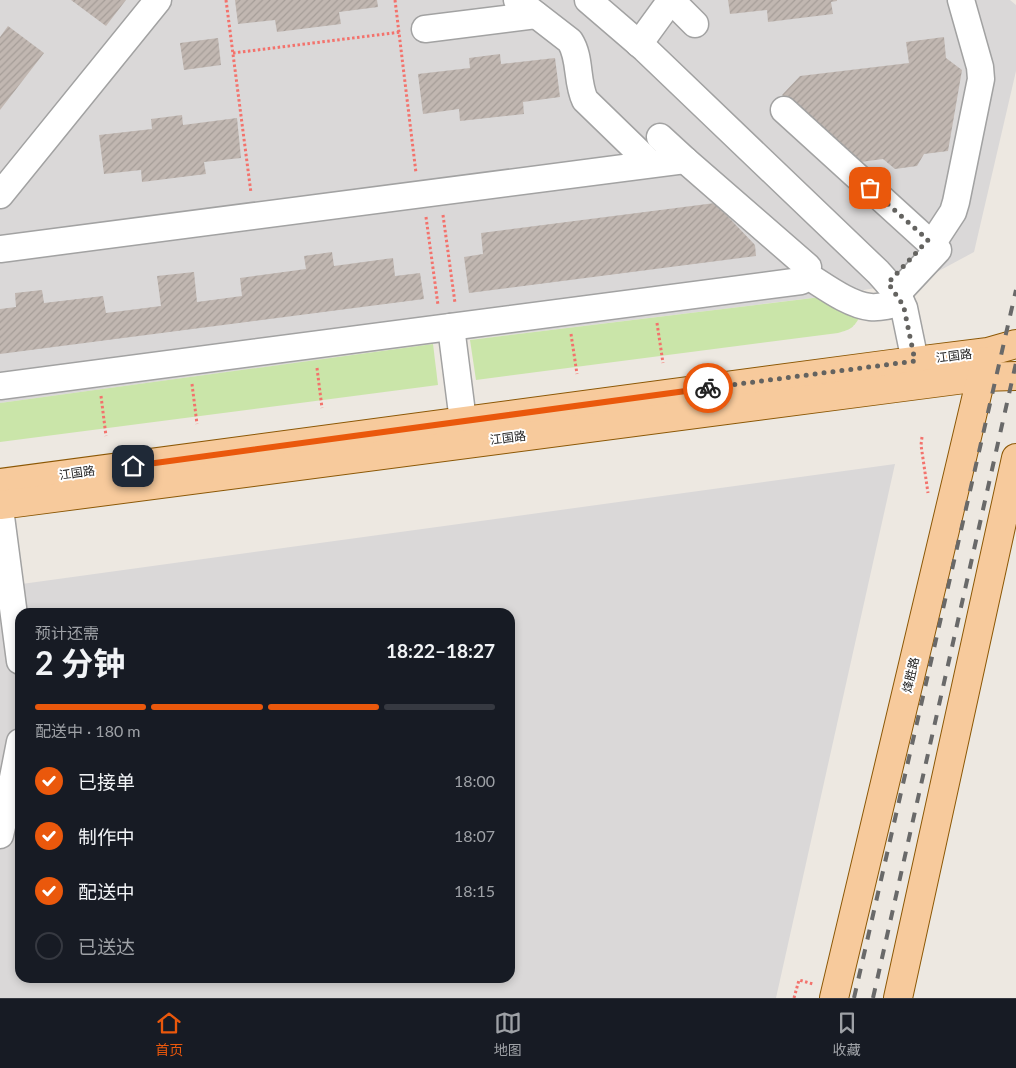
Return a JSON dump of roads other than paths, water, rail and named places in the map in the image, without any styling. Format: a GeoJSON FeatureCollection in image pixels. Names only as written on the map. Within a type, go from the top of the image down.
{"type":"FeatureCollection","features":[{"type":"Feature","properties":{"kind":"main road","name":"江国路"},"geometry":{"type":"LineString","coordinates":[[0,505],[984,365],[1016,344]]}},
{"type":"Feature","properties":{"kind":"main road","name":"江国路"},"geometry":{"type":"LineString","coordinates":[[0,483],[915,361],[984,365],[1016,376]]}},
{"type":"Feature","properties":{"kind":"main road","name":"烽胜路"},"geometry":{"type":"LineString","coordinates":[[827,992],[984,365]]}},
{"type":"Feature","properties":{"kind":"main road"},"geometry":{"type":"LineString","coordinates":[[898,998],[1016,458]]}},
{"type":"Feature","properties":{"kind":"street"},"geometry":{"type":"LineString","coordinates":[[0,195],[158,0]]}},
{"type":"Feature","properties":{"kind":"street"},"geometry":{"type":"LineString","coordinates":[[588,0],[638,44],[878,272],[895,293],[908,324],[915,361]]}},
{"type":"Feature","properties":{"kind":"street"},"geometry":{"type":"LineString","coordinates":[[638,44],[671,0],[695,24]]}},
{"type":"Feature","properties":{"kind":"street"},"geometry":{"type":"LineString","coordinates":[[804,274],[851,302],[870,307],[883,307],[953,212],[981,80],[980,67],[961,0]]}},
{"type":"Feature","properties":{"kind":"street"},"geometry":{"type":"LineString","coordinates":[[425,29],[527,8],[570,41],[574,47],[582,93],[585,100],[651,164]]}},
{"type":"Feature","properties":{"kind":"street"},"geometry":{"type":"LineString","coordinates":[[784,110],[930,242]]}},
{"type":"Feature","properties":{"kind":"street"},"geometry":{"type":"LineString","coordinates":[[0,386],[801,281],[808,267],[660,137]]}},
{"type":"Feature","properties":{"kind":"street"},"geometry":{"type":"LineString","coordinates":[[0,249],[685,160]]}},
{"type":"Feature","properties":{"kind":"street"},"geometry":{"type":"LineString","coordinates":[[450,327],[463,421]]}},
{"type":"Feature","properties":{"kind":"street"},"geometry":{"type":"LineString","coordinates":[[0,509],[15,623]]}},
{"type":"Feature","properties":{"kind":"street"},"geometry":{"type":"LineString","coordinates":[[0,835],[15,768]]}},
{"type":"Feature","properties":{"kind":"railway"},"geometry":{"type":"LineString","coordinates":[[854,998],[1016,290]]}},
{"type":"Feature","properties":{"kind":"railway"},"geometry":{"type":"LineString","coordinates":[[873,998],[1016,363]]}}]}
